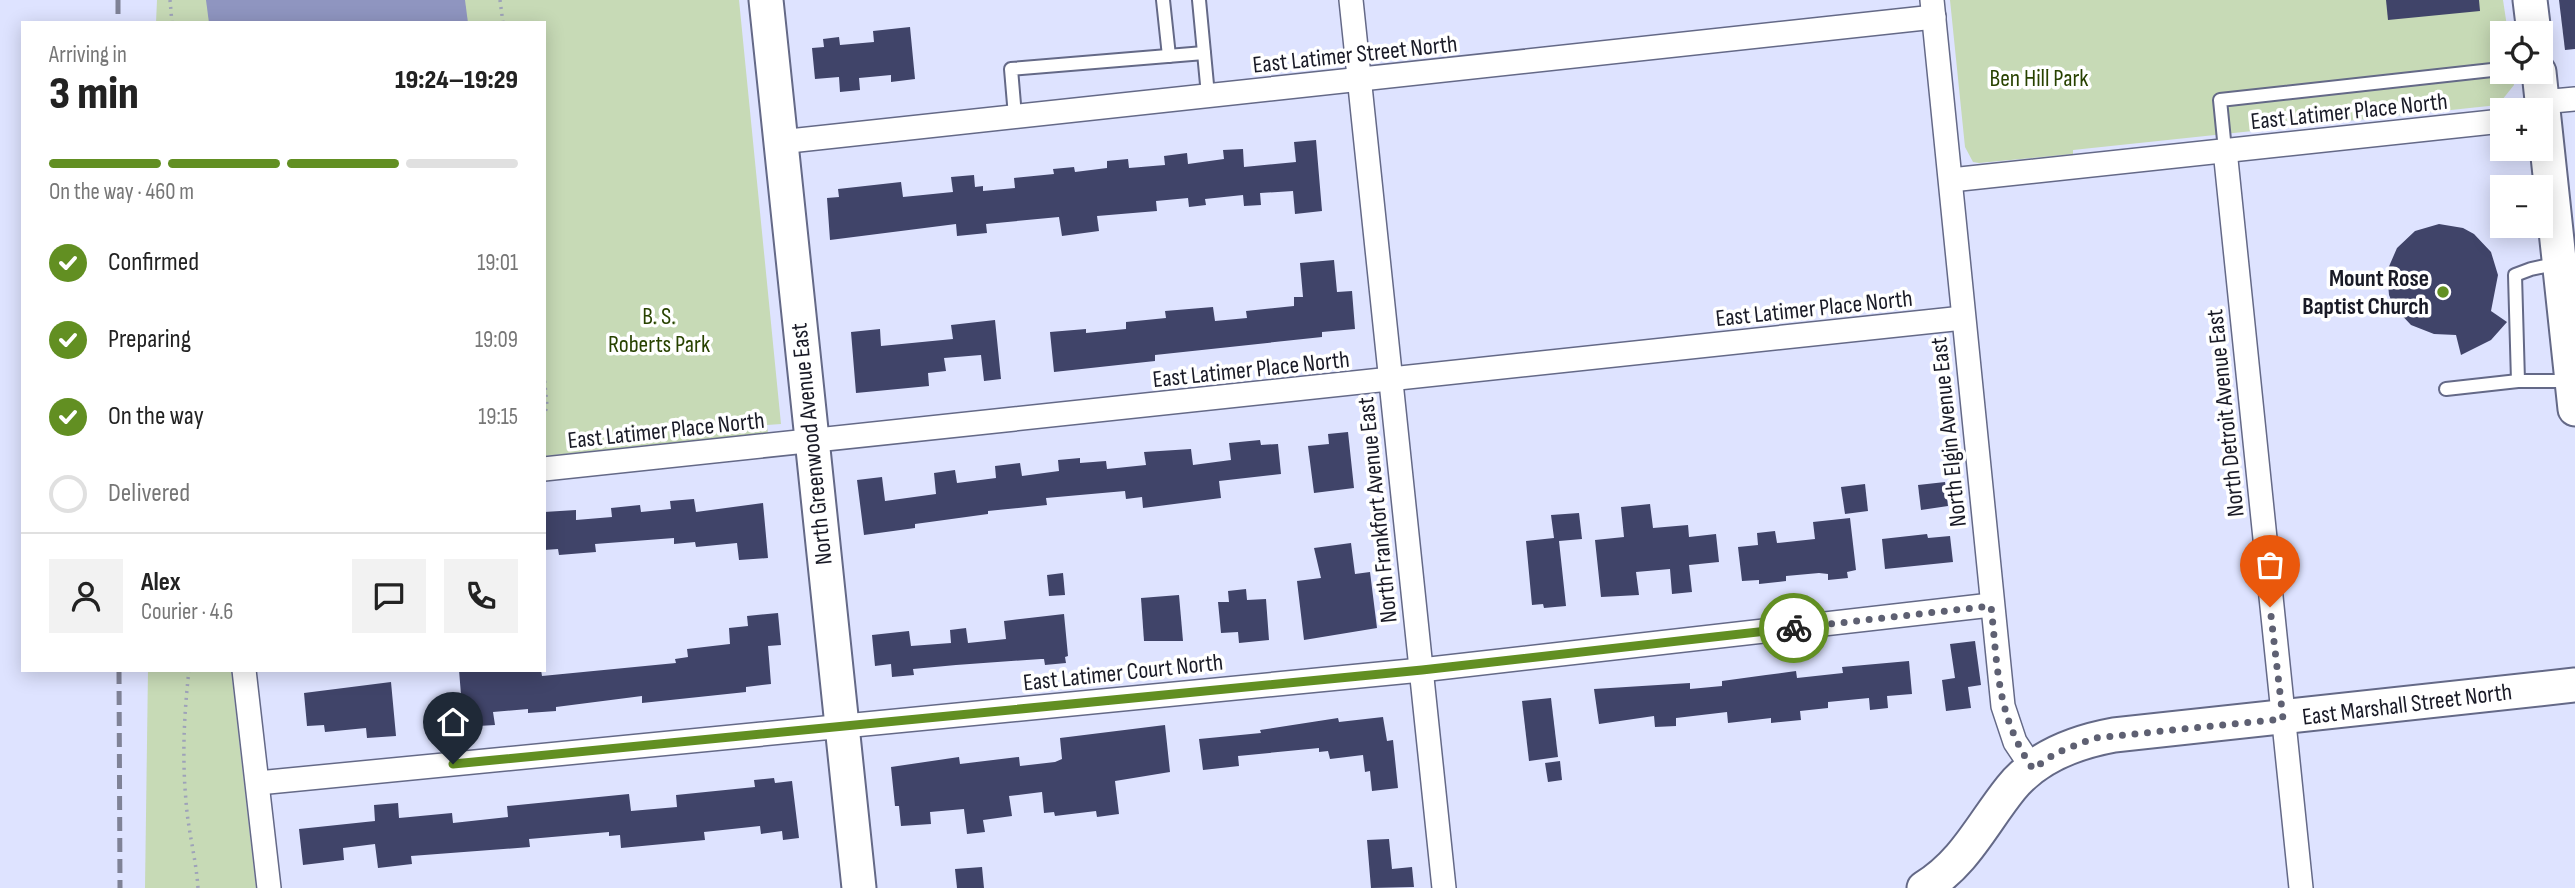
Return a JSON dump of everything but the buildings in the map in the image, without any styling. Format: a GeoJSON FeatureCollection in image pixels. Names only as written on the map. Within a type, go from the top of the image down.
{"type":"FeatureCollection","features":[{"type":"Feature","properties":{"kind":"street","name":"North Greenwood Avenue East"},"geometry":{"type":"LineString","coordinates":[[766,0],[859,888]]}},
{"type":"Feature","properties":{"kind":"street","name":"North Frankfort Avenue East"},"geometry":{"type":"LineString","coordinates":[[1351,0],[1444,888]]}},
{"type":"Feature","properties":{"kind":"street"},"geometry":{"type":"LineString","coordinates":[[2530,0],[2533,21]]}},
{"type":"Feature","properties":{"kind":"street","name":"East Latimer Street North"},"geometry":{"type":"LineString","coordinates":[[780,142],[1359,81],[1933,9]]}},
{"type":"Feature","properties":{"kind":"street","name":"North Elgin Avenue East"},"geometry":{"type":"LineString","coordinates":[[1933,9],[2003,706],[2015,742],[2033,769]]}},
{"type":"Feature","properties":{"kind":"street"},"geometry":{"type":"LineString","coordinates":[[2553,101],[2575,99]]}},
{"type":"Feature","properties":{"kind":"street","name":"East Latimer Place North"},"geometry":{"type":"LineString","coordinates":[[1951,180],[2490,122]]}},
{"type":"Feature","properties":{"kind":"street","name":"North Detroit Avenue East"},"geometry":{"type":"LineString","coordinates":[[2225,150],[2301,888]]}},
{"type":"Feature","properties":{"kind":"street"},"geometry":{"type":"LineString","coordinates":[[2548,161],[2573,395]]}},
{"type":"Feature","properties":{"kind":"street","name":"East Latimer Place North"},"geometry":{"type":"LineString","coordinates":[[546,469],[1963,318]]}},
{"type":"Feature","properties":{"kind":"street","name":"East Latimer Court North"},"geometry":{"type":"LineString","coordinates":[[258,783],[1422,670],[1991,606]]}},
{"type":"Feature","properties":{"kind":"street"},"geometry":{"type":"LineString","coordinates":[[244,672],[269,888]]}},
{"type":"Feature","properties":{"kind":"street","name":"East Marshall Street North"},"geometry":{"type":"LineString","coordinates":[[1924,888],[1958,862],[2013,786],[2056,753],[2094,738],[2575,685]]}},
{"type":"Feature","properties":{"kind":"lane"},"geometry":{"type":"LineString","coordinates":[[1163,0],[1169,56]]}},
{"type":"Feature","properties":{"kind":"lane"},"geometry":{"type":"LineString","coordinates":[[1199,0],[1208,95]]}},
{"type":"Feature","properties":{"kind":"lane"},"geometry":{"type":"LineString","coordinates":[[1015,116],[1011,69],[1204,53]]}},
{"type":"Feature","properties":{"kind":"lane","name":"North Detroit Avenue East"},"geometry":{"type":"LineString","coordinates":[[2225,150],[2220,100],[2490,70]]}},
{"type":"Feature","properties":{"kind":"lane"},"geometry":{"type":"LineString","coordinates":[[2518,381],[2515,275],[2530,268],[2559,263]]}},
{"type":"Feature","properties":{"kind":"lane"},"geometry":{"type":"LineString","coordinates":[[2446,389],[2518,381],[2573,395]]}},
{"type":"Feature","properties":{"kind":"path"},"geometry":{"type":"LineString","coordinates":[[170,0],[172,21]]}},
{"type":"Feature","properties":{"kind":"path"},"geometry":{"type":"LineString","coordinates":[[500,0],[503,21]]}},
{"type":"Feature","properties":{"kind":"path"},"geometry":{"type":"LineString","coordinates":[[189,672],[182,732],[186,804],[197,862],[198,888]]}},
{"type":"Feature","properties":{"kind":"green space","name":"B. S. Roberts Park"},"geometry":{"type":"Polygon","coordinates":[[[157,0],[739,0],[781,424],[767,425],[768,433],[546,456],[546,21],[156,21],[157,0]]]}},
{"type":"Feature","properties":{"kind":"green space","name":"Ben Hill Park"},"geometry":{"type":"Polygon","coordinates":[[[1950,0],[2503,0],[2506,21],[2490,21],[2490,84],[2514,85],[2504,98],[2490,98],[2490,106],[2073,150],[2073,154],[1979,163],[1973,162],[1965,147],[1950,0]]]}},
{"type":"Feature","properties":{"kind":"green space"},"geometry":{"type":"Polygon","coordinates":[[[148,672],[231,672],[256,888],[145,888],[148,672]]]}},
{"type":"Feature","properties":{"kind":"water"},"geometry":{"type":"Polygon","coordinates":[[[206,0],[465,0],[468,21],[209,21],[206,0]]]}},
{"type":"Feature","properties":{"kind":"railway"},"geometry":{"type":"LineString","coordinates":[[118,0],[118,21]]}},
{"type":"Feature","properties":{"kind":"railway"},"geometry":{"type":"LineString","coordinates":[[119,672],[120,888]]}},
{"type":"Feature","properties":{"kind":"way so far"},"geometry":{"type":"LineString","coordinates":[[1794,628],[1991,606],[2003,706],[2008,726],[2033,769],[2073,744],[2094,738],[2283,719],[2270,607]]}},
{"type":"Feature","properties":{"kind":"place","name":"Mount Rose Baptist Church"},"geometry":{"type":"Point","coordinates":[2443,292]}},
{"type":"Feature","properties":{"kind":"route"},"geometry":{"type":"LineString","coordinates":[[453,764],[1422,670],[1794,628]]}}]}
